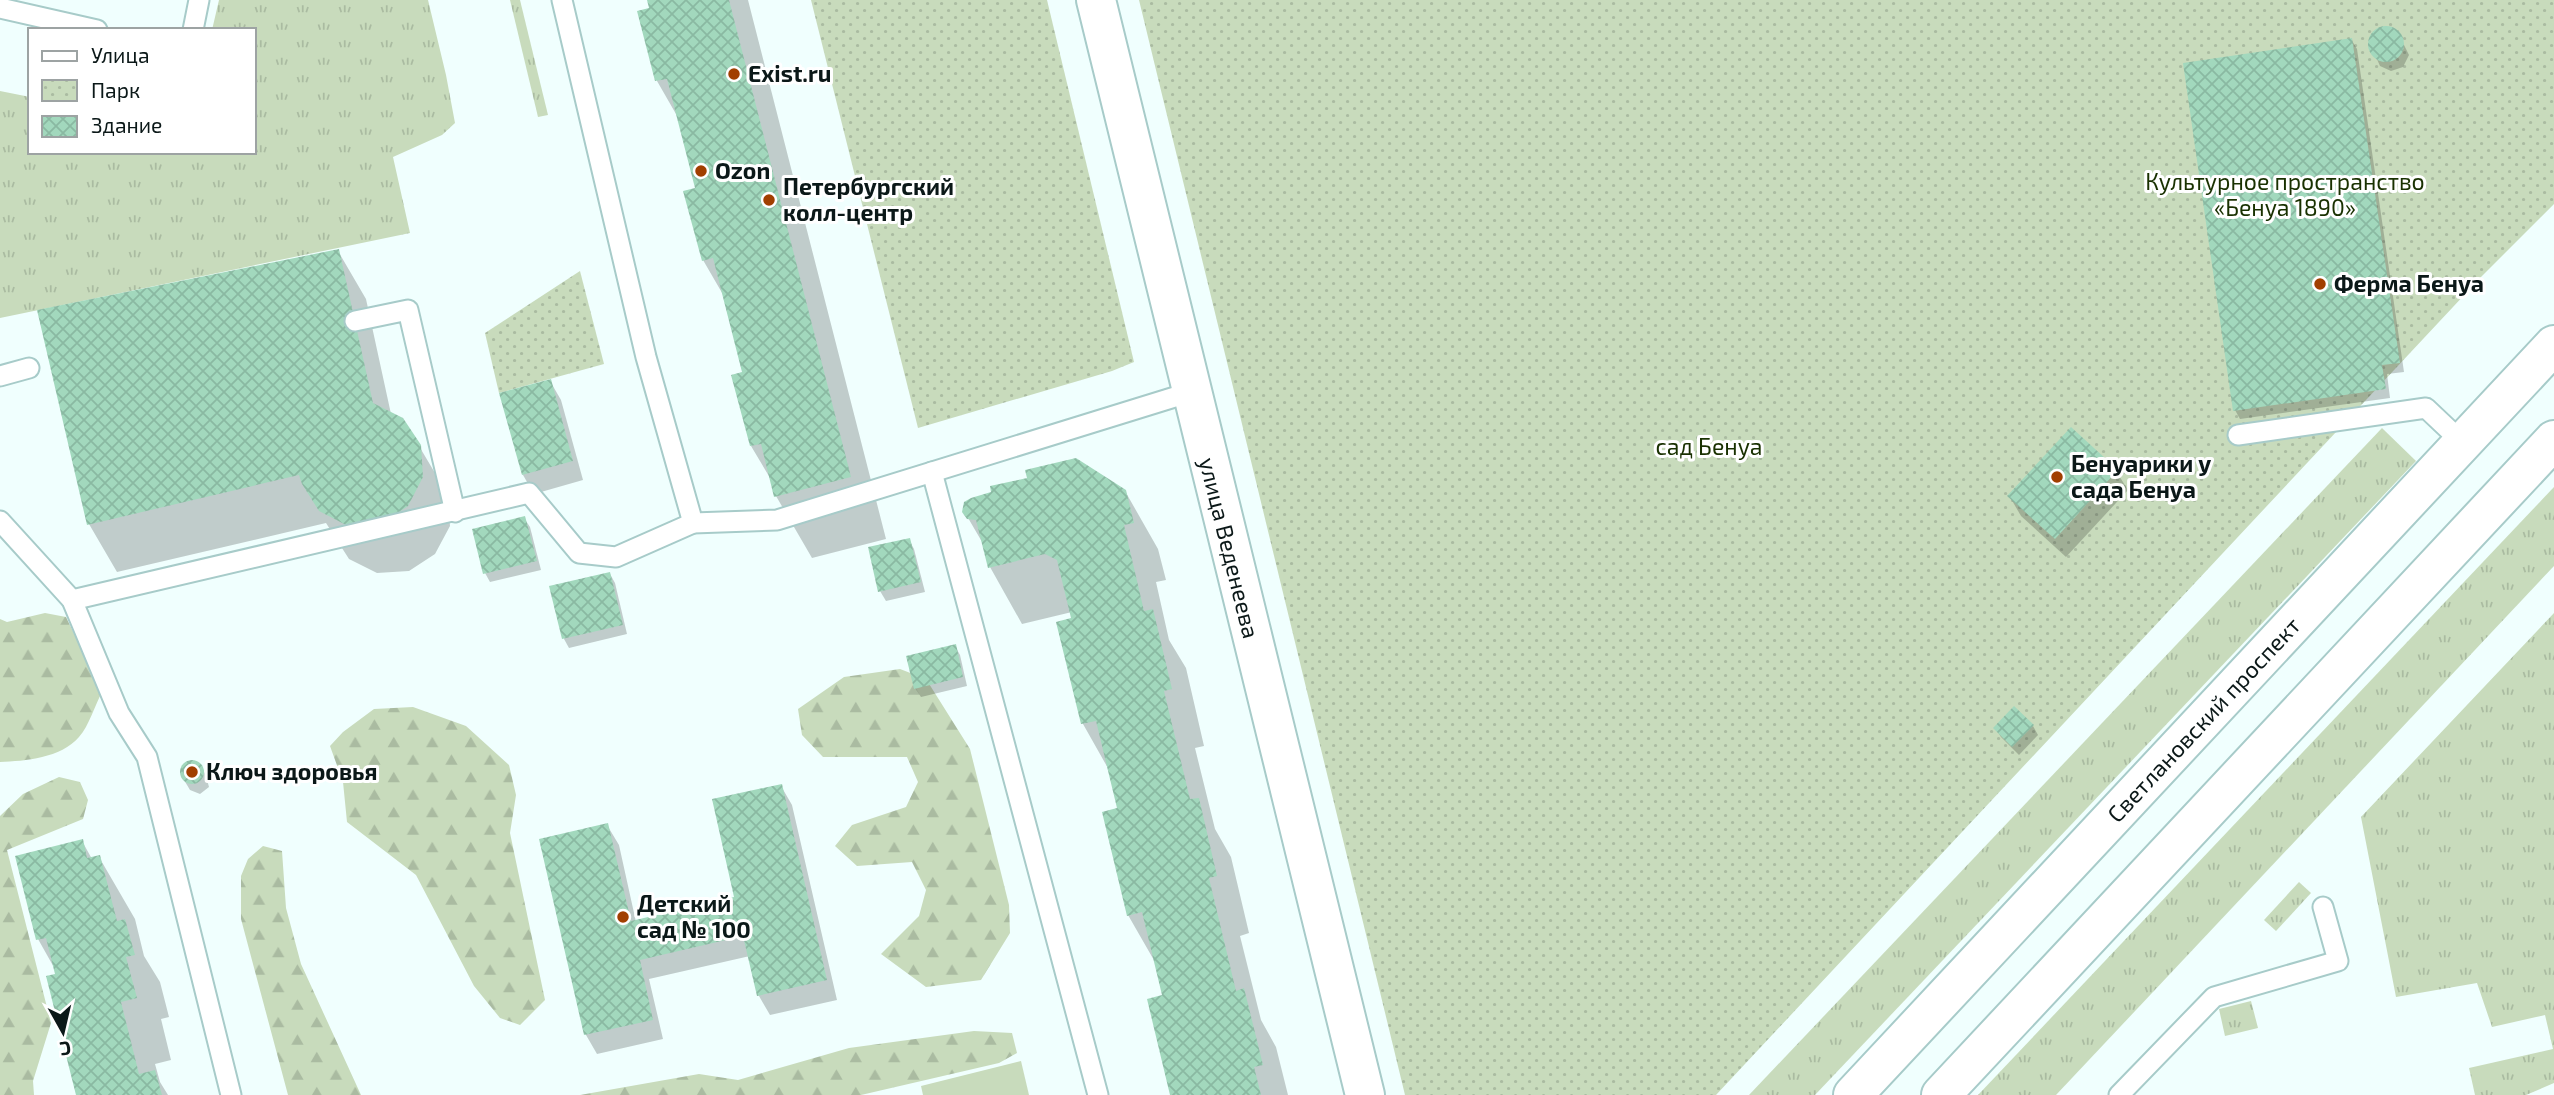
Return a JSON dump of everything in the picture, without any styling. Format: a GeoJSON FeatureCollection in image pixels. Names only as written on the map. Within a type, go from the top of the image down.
{"type":"FeatureCollection","features":[{"type":"Feature","properties":{"kind":"main road","name":"улица Веденеева"},"geometry":{"type":"LineString","coordinates":[[1096,0],[1365,1095]]}},
{"type":"Feature","properties":{"kind":"main road","name":"Светлановский проспект"},"geometry":{"type":"LineString","coordinates":[[1853,1095],[2554,345]]}},
{"type":"Feature","properties":{"kind":"main road"},"geometry":{"type":"LineString","coordinates":[[1941,1095],[2554,440]]}},
{"type":"Feature","properties":{"kind":"lane"},"geometry":{"type":"LineString","coordinates":[[192,28],[199,0]]}},
{"type":"Feature","properties":{"kind":"lane"},"geometry":{"type":"LineString","coordinates":[[562,0],[646,357],[692,523]]}},
{"type":"Feature","properties":{"kind":"lane"},"geometry":{"type":"LineString","coordinates":[[0,8],[88,28]]}},
{"type":"Feature","properties":{"kind":"lane"},"geometry":{"type":"LineString","coordinates":[[355,321],[408,310],[455,512]]}},
{"type":"Feature","properties":{"kind":"lane"},"geometry":{"type":"LineString","coordinates":[[0,376],[29,368]]}},
{"type":"Feature","properties":{"kind":"lane"},"geometry":{"type":"LineString","coordinates":[[72,600],[529,493],[579,553],[616,557],[692,523],[777,520],[1191,392]]}},
{"type":"Feature","properties":{"kind":"lane"},"geometry":{"type":"LineString","coordinates":[[2238,435],[2426,408],[2463,443]]}},
{"type":"Feature","properties":{"kind":"lane"},"geometry":{"type":"LineString","coordinates":[[932,472],[1098,1095]]}},
{"type":"Feature","properties":{"kind":"lane"},"geometry":{"type":"LineString","coordinates":[[0,521],[72,600],[118,713],[147,757],[230,1095]]}},
{"type":"Feature","properties":{"kind":"lane"},"geometry":{"type":"LineString","coordinates":[[2119,1095],[2214,996],[2338,961],[2323,907]]}},
{"type":"Feature","properties":{"kind":"green space"},"geometry":{"type":"Polygon","coordinates":[[[219,0],[428,0],[455,123],[442,135],[393,157],[410,233],[0,318],[0,91],[28,97],[28,154],[256,154],[256,28],[212,28],[219,0]]]}},
{"type":"Feature","properties":{"kind":"green space"},"geometry":{"type":"Polygon","coordinates":[[[510,0],[520,0],[548,115],[538,117],[510,0]]]}},
{"type":"Feature","properties":{"kind":"green space"},"geometry":{"type":"Polygon","coordinates":[[[811,0],[1047,0],[1134,362],[1112,371],[918,428],[811,0]]]}},
{"type":"Feature","properties":{"kind":"green space","name":"сад Бенуа"},"geometry":{"type":"Polygon","coordinates":[[[1139,0],[2554,0],[2554,204],[2482,276],[1716,1095],[1405,1095],[1139,0]]]}},
{"type":"Feature","properties":{"kind":"green space"},"geometry":{"type":"Polygon","coordinates":[[[580,271],[604,364],[499,393],[485,333],[580,271]]]}},
{"type":"Feature","properties":{"kind":"green space"},"geometry":{"type":"Polygon","coordinates":[[[2382,428],[2416,461],[1815,1095],[1749,1095],[2382,428]]]}},
{"type":"Feature","properties":{"kind":"green space"},"geometry":{"type":"Polygon","coordinates":[[[2554,487],[2554,566],[2056,1095],[1978,1095],[2554,487]]]}},
{"type":"Feature","properties":{"kind":"green space"},"geometry":{"type":"Polygon","coordinates":[[[45,613],[66,617],[102,692],[86,727],[79,737],[63,750],[42,757],[0,762],[0,619],[7,622],[45,613]]]}},
{"type":"Feature","properties":{"kind":"green space"},"geometry":{"type":"Polygon","coordinates":[[[2554,613],[2554,1083],[2526,1095],[2475,1095],[2469,1068],[2553,1049],[2545,1015],[2492,1027],[2477,983],[2396,997],[2361,817],[2554,613]]]}},
{"type":"Feature","properties":{"kind":"green space"},"geometry":{"type":"Polygon","coordinates":[[[900,669],[926,679],[970,749],[1009,905],[1010,933],[981,980],[926,987],[881,954],[919,916],[926,890],[912,862],[857,866],[835,846],[852,825],[906,807],[918,782],[907,757],[823,757],[802,735],[798,709],[844,677],[900,669]]]}},
{"type":"Feature","properties":{"kind":"green space"},"geometry":{"type":"Polygon","coordinates":[[[413,707],[466,726],[509,765],[516,795],[510,833],[545,1000],[520,1025],[500,1018],[474,986],[416,875],[347,822],[343,782],[330,746],[343,732],[374,709],[413,707]]]}},
{"type":"Feature","properties":{"kind":"green space"},"geometry":{"type":"Polygon","coordinates":[[[59,777],[80,782],[88,800],[83,819],[7,850],[51,1023],[33,1081],[34,1095],[0,1095],[0,816],[23,794],[59,777]]]}},
{"type":"Feature","properties":{"kind":"green space"},"geometry":{"type":"Polygon","coordinates":[[[263,846],[282,851],[286,908],[301,964],[361,1095],[288,1095],[241,919],[241,876],[248,859],[263,846]]]}},
{"type":"Feature","properties":{"kind":"green space"},"geometry":{"type":"Polygon","coordinates":[[[2299,882],[2311,893],[2276,931],[2264,920],[2299,882]]]}},
{"type":"Feature","properties":{"kind":"green space"},"geometry":{"type":"Polygon","coordinates":[[[2251,1001],[2258,1028],[2225,1036],[2219,1009],[2251,1001]]]}},
{"type":"Feature","properties":{"kind":"green space"},"geometry":{"type":"Polygon","coordinates":[[[974,1031],[1012,1033],[1017,1053],[999,1063],[861,1095],[580,1095],[699,1074],[738,1080],[849,1048],[974,1031]]]}},
{"type":"Feature","properties":{"kind":"green space"},"geometry":{"type":"Polygon","coordinates":[[[1021,1061],[1029,1095],[923,1095],[921,1086],[1021,1061]]]}},
{"type":"Feature","properties":{"kind":"building"},"geometry":{"type":"Polygon","coordinates":[[[647,0],[729,0],[851,477],[774,497],[761,444],[750,446],[731,375],[742,372],[713,258],[702,261],[683,191],[695,188],[667,79],[655,81],[637,11],[649,8],[647,0]]]}},
{"type":"Feature","properties":{"kind":"building"},"geometry":{"type":"Polygon","coordinates":[[[2386,26],[2399,31],[2404,44],[2399,57],[2386,62],[2373,57],[2368,44],[2373,31],[2386,26]]]}},
{"type":"Feature","properties":{"kind":"building"},"geometry":{"type":"Polygon","coordinates":[[[2352,38],[2400,363],[2382,365],[2386,389],[2233,411],[2183,63],[2352,38]]]}},
{"type":"Feature","properties":{"kind":"building"},"geometry":{"type":"Polygon","coordinates":[[[339,249],[373,403],[403,418],[421,445],[423,477],[408,506],[381,524],[348,526],[319,511],[299,475],[87,525],[37,310],[339,249]]]}},
{"type":"Feature","properties":{"kind":"building"},"geometry":{"type":"Polygon","coordinates":[[[551,379],[573,461],[522,475],[499,393],[551,379]]]}},
{"type":"Feature","properties":{"kind":"building"},"geometry":{"type":"Polygon","coordinates":[[[2071,427],[2118,470],[2055,539],[2007,496],[2071,427]]]}},
{"type":"Feature","properties":{"kind":"building"},"geometry":{"type":"Polygon","coordinates":[[[1076,458],[1126,490],[1134,523],[1124,525],[1144,611],[1153,609],[1172,689],[1164,691],[1190,799],[1199,798],[1217,876],[1209,878],[1236,991],[1244,988],[1263,1065],[1254,1067],[1261,1095],[1170,1095],[1147,999],[1162,995],[1142,912],[1127,916],[1102,812],[1117,808],[1096,721],[1081,724],[1056,622],[1071,618],[1057,560],[1045,554],[988,568],[976,520],[967,519],[962,512],[964,502],[991,492],[990,486],[1027,478],[1025,470],[1076,458]]]}},
{"type":"Feature","properties":{"kind":"building"},"geometry":{"type":"Polygon","coordinates":[[[525,516],[537,561],[483,574],[472,529],[525,516]]]}},
{"type":"Feature","properties":{"kind":"building"},"geometry":{"type":"Polygon","coordinates":[[[910,538],[921,582],[878,592],[868,547],[910,538]]]}},
{"type":"Feature","properties":{"kind":"building"},"geometry":{"type":"Polygon","coordinates":[[[610,572],[623,625],[562,639],[549,586],[610,572]]]}},
{"type":"Feature","properties":{"kind":"building"},"geometry":{"type":"Polygon","coordinates":[[[956,644],[963,677],[914,689],[906,656],[956,644]]]}},
{"type":"Feature","properties":{"kind":"building"},"geometry":{"type":"Polygon","coordinates":[[[2014,706],[2034,725],[2012,747],[1993,728],[2014,706]]]}},
{"type":"Feature","properties":{"kind":"building","name":"Ключ здоровья"},"geometry":{"type":"Polygon","coordinates":[[[192,760],[201,763],[204,772],[201,781],[192,784],[183,781],[180,772],[183,763],[192,760]]]}},
{"type":"Feature","properties":{"kind":"building"},"geometry":{"type":"Polygon","coordinates":[[[782,784],[827,980],[757,996],[743,936],[640,960],[653,1020],[584,1035],[539,839],[608,823],[631,921],[734,897],[712,799],[782,784]]]}},
{"type":"Feature","properties":{"kind":"building"},"geometry":{"type":"Polygon","coordinates":[[[83,839],[87,858],[100,855],[117,921],[125,919],[135,955],[126,957],[137,998],[121,1002],[139,1074],[155,1070],[162,1095],[76,1095],[46,976],[55,974],[46,938],[36,940],[15,856],[83,839]]]}},
{"type":"Feature","properties":{"kind":"place","name":"Exist.ru"},"geometry":{"type":"Point","coordinates":[734,74]}},
{"type":"Feature","properties":{"kind":"place","name":"Ozon"},"geometry":{"type":"Point","coordinates":[701,171]}},
{"type":"Feature","properties":{"kind":"place","name":"Петербургский колл-центр"},"geometry":{"type":"Point","coordinates":[769,200]}},
{"type":"Feature","properties":{"kind":"place","name":"Ферма Бенуа"},"geometry":{"type":"Point","coordinates":[2320,284]}},
{"type":"Feature","properties":{"kind":"place","name":"Бенуарики у сада Бенуа"},"geometry":{"type":"Point","coordinates":[2057,477]}},
{"type":"Feature","properties":{"kind":"place","name":"Ключ здоровья"},"geometry":{"type":"Point","coordinates":[192,772]}},
{"type":"Feature","properties":{"kind":"place","name":"Детский сад № 100"},"geometry":{"type":"Point","coordinates":[623,917]}},
{"type":"Feature","properties":{"kind":"park label","name":"Культурное пространство «Бенуа 1890»"},"geometry":{"type":"Point","coordinates":[2285,195]}}]}
